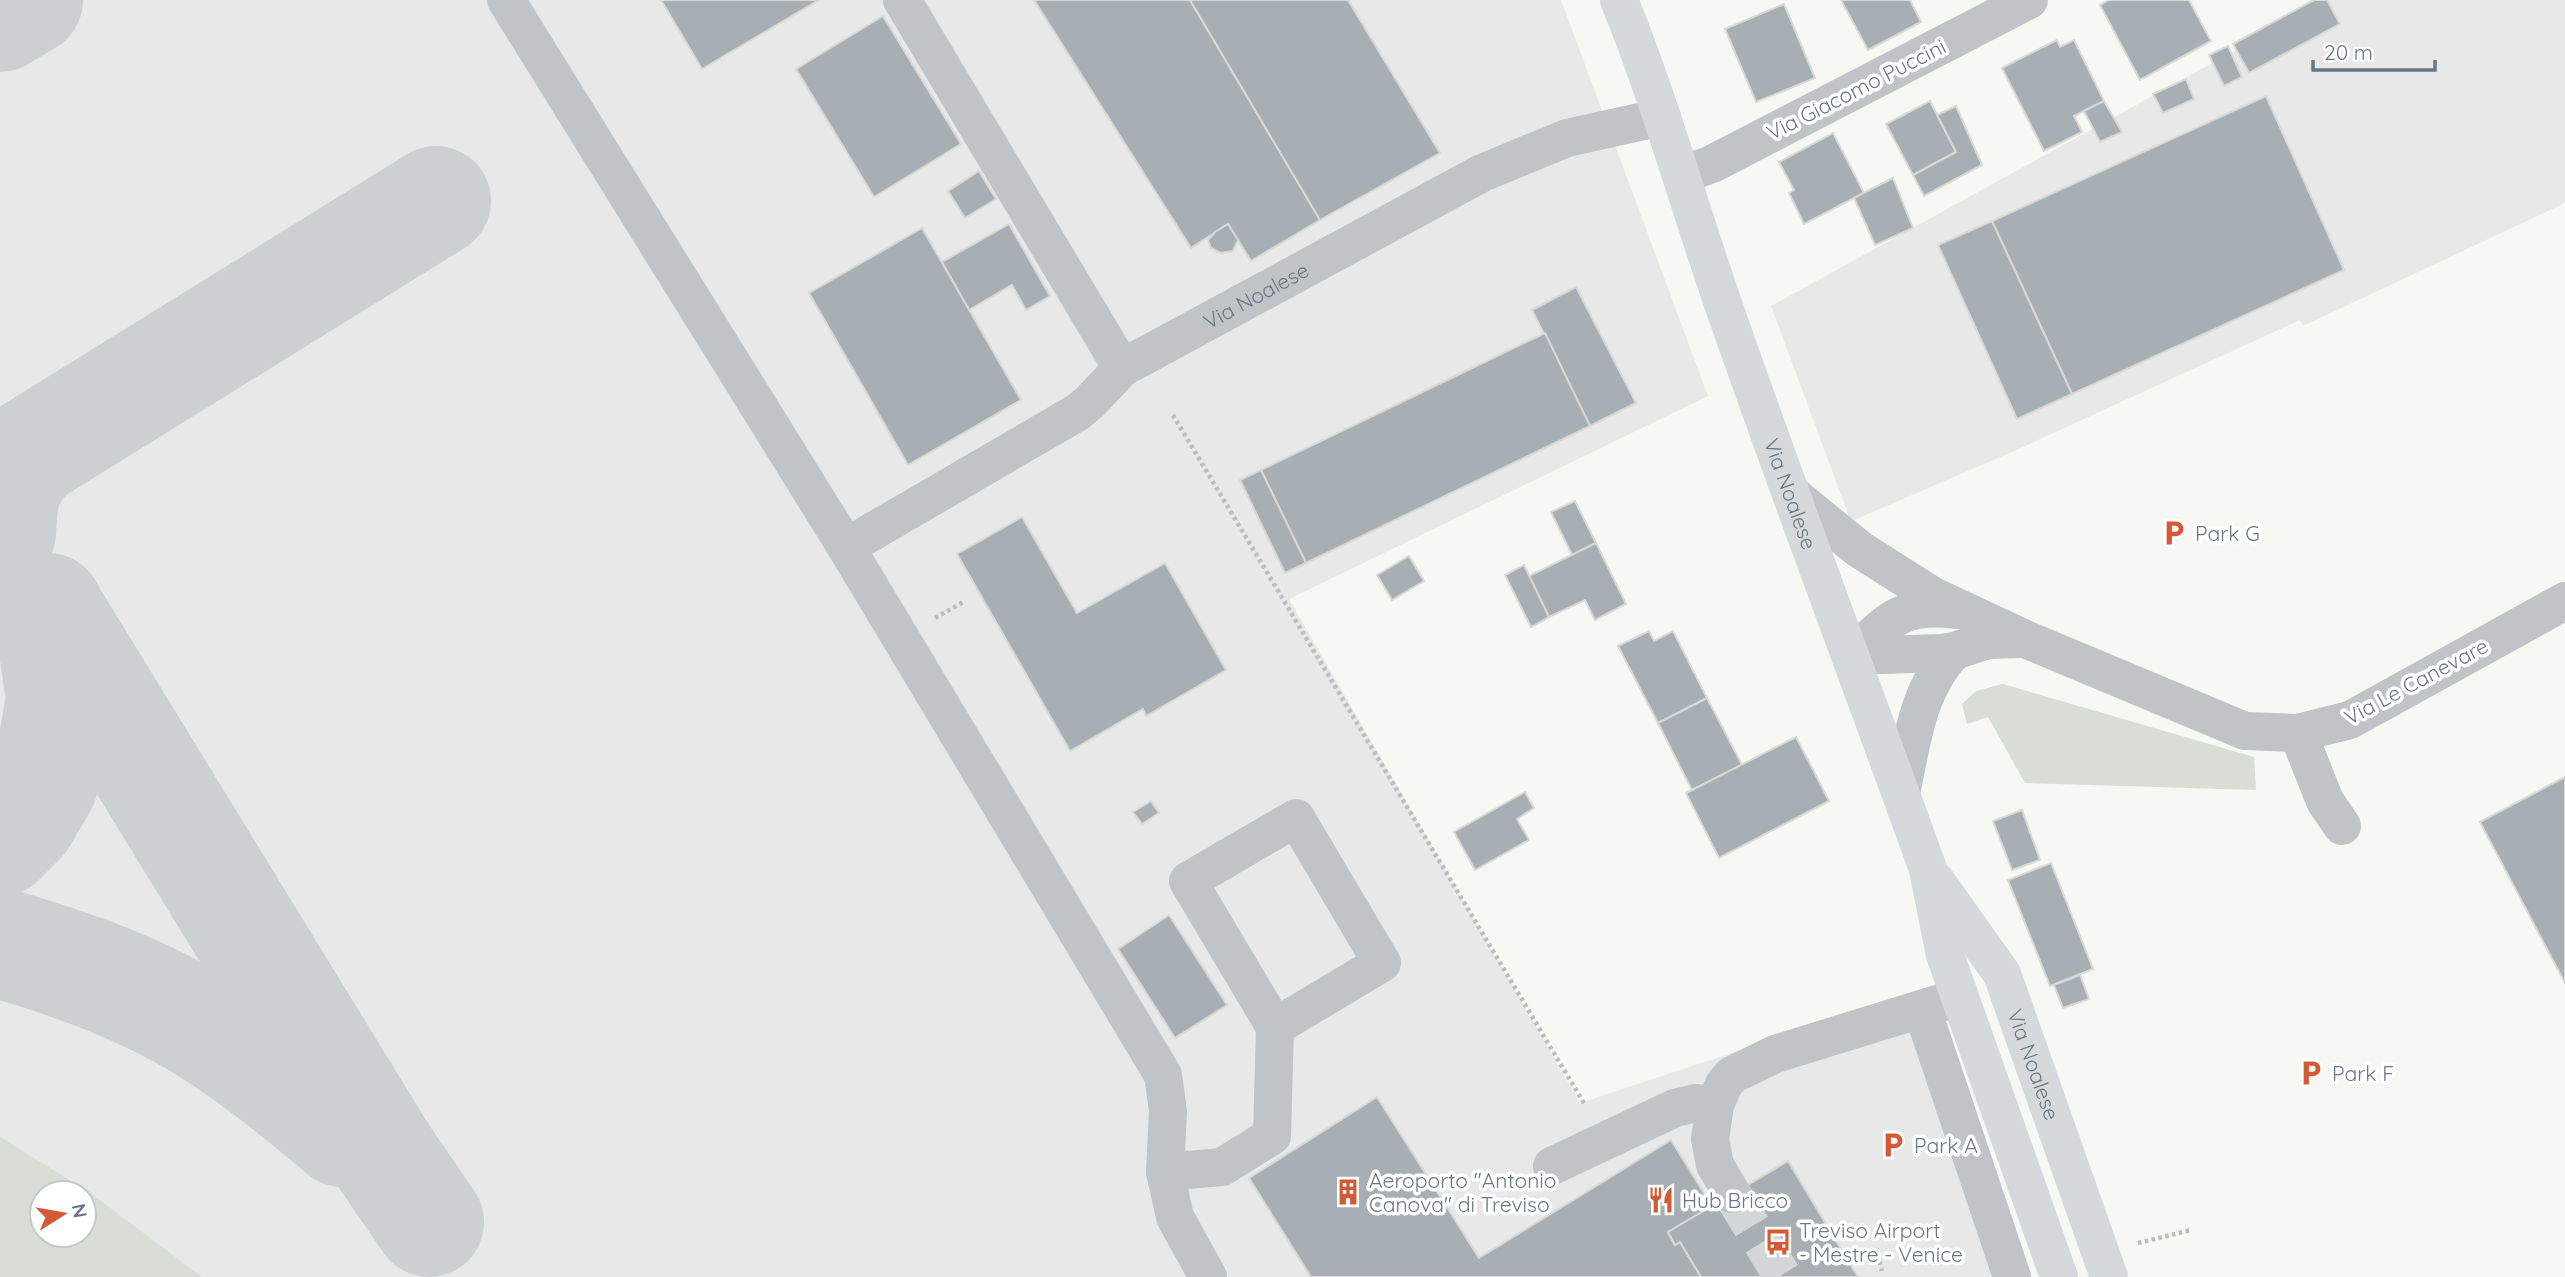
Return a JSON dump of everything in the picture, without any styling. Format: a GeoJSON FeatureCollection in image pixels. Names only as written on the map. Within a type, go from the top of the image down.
{"type":"FeatureCollection","features":[{"type":"Feature","properties":{"kind":"main road","name":"Via Noalese"},"geometry":{"type":"LineString","coordinates":[[1619,0],[1682,175],[1728,319],[1928,869],[1945,955],[2059,1277]]}},
{"type":"Feature","properties":{"kind":"main road","name":"Via Noalese"},"geometry":{"type":"LineString","coordinates":[[1928,869],[2001,974],[2109,1277]]}},
{"type":"Feature","properties":{"kind":"street"},"geometry":{"type":"LineString","coordinates":[[506,0],[846,547],[1163,1075],[1168,1111],[1165,1172],[1175,1217],[1208,1277]]}},
{"type":"Feature","properties":{"kind":"street"},"geometry":{"type":"LineString","coordinates":[[902,0],[1122,368]]}},
{"type":"Feature","properties":{"kind":"street","name":"Via Giacomo Puccini"},"geometry":{"type":"LineString","coordinates":[[1682,175],[1712,164],[2029,0]]}},
{"type":"Feature","properties":{"kind":"street","name":"Via Noalese"},"geometry":{"type":"LineString","coordinates":[[846,547],[1078,412],[1122,368],[1482,173],[1567,138],[1662,117]]}},
{"type":"Feature","properties":{"kind":"street","name":"Via Le Canevare"},"geometry":{"type":"LineString","coordinates":[[1793,495],[1859,549],[1908,582],[1963,611],[2245,731],[2307,730],[2350,719],[2565,601]]}},
{"type":"Feature","properties":{"kind":"street","name":"Via Le Canevare"},"geometry":{"type":"LineString","coordinates":[[1852,656],[1882,626],[1902,613],[1936,608],[1963,611]]}},
{"type":"Feature","properties":{"kind":"street","name":"Via Le Canevare"},"geometry":{"type":"LineString","coordinates":[[1852,656],[1954,651],[1988,639],[2025,639]]}},
{"type":"Feature","properties":{"kind":"street"},"geometry":{"type":"LineString","coordinates":[[1901,793],[1920,706],[1932,679],[1954,651]]}},
{"type":"Feature","properties":{"kind":"street"},"geometry":{"type":"LineString","coordinates":[[1165,1172],[1222,1167],[1272,1136],[1275,1027],[1188,881],[1296,818],[1382,963],[1275,1027]]}},
{"type":"Feature","properties":{"kind":"street"},"geometry":{"type":"LineString","coordinates":[[1732,1194],[1715,1165],[1711,1151],[1711,1124],[1714,1105],[1724,1084],[1732,1075],[1775,1054],[1961,996]]}},
{"type":"Feature","properties":{"kind":"street"},"geometry":{"type":"LineString","coordinates":[[1922,1009],[2012,1277]]}},
{"type":"Feature","properties":{"kind":"street"},"geometry":{"type":"LineString","coordinates":[[1552,1166],[1675,1108],[1696,1103],[1714,1105]]}},
{"type":"Feature","properties":{"kind":"path"},"geometry":{"type":"LineString","coordinates":[[1173,415],[1585,1107],[1597,1102]]}},
{"type":"Feature","properties":{"kind":"path"},"geometry":{"type":"LineString","coordinates":[[2133,1244],[2191,1230]]}},
{"type":"Feature","properties":{"kind":"path"},"geometry":{"type":"LineString","coordinates":[[1875,1248],[1882,1270]]}},
{"type":"Feature","properties":{"kind":"shaded area"},"geometry":{"type":"Polygon","coordinates":[[[0,0],[1561,0],[1708,396],[1289,599],[1580,1103],[1923,990],[2017,1277],[0,1277],[0,0]]]}},
{"type":"Feature","properties":{"kind":"shaded area"},"geometry":{"type":"Polygon","coordinates":[[[2327,0],[2565,0],[2565,203],[2303,326],[2300,320],[2012,452],[1854,520],[1850,519],[1771,306],[2327,0]]]}},
{"type":"Feature","properties":{"kind":"shaded area"},"geometry":{"type":"Polygon","coordinates":[[[2003,684],[2254,757],[2256,790],[2025,783],[1988,717],[1967,724],[1962,704],[1976,691],[2003,684]]]}},
{"type":"Feature","properties":{"kind":"shaded area"},"geometry":{"type":"Polygon","coordinates":[[[0,1137],[68,1179],[28,1179],[28,1249],[98,1249],[98,1199],[202,1277],[0,1277],[0,1137]]]}},
{"type":"Feature","properties":{"kind":"building"},"geometry":{"type":"Polygon","coordinates":[[[661,0],[819,0],[702,69],[661,0]]]}},
{"type":"Feature","properties":{"kind":"building"},"geometry":{"type":"Polygon","coordinates":[[[1034,0],[1190,0],[1320,220],[1251,261],[1228,224],[1191,248],[1034,0]]]}},
{"type":"Feature","properties":{"kind":"building"},"geometry":{"type":"Polygon","coordinates":[[[1190,0],[1348,0],[1440,153],[1320,220],[1190,0]]]}},
{"type":"Feature","properties":{"kind":"building"},"geometry":{"type":"Polygon","coordinates":[[[1841,0],[1910,0],[1921,22],[1868,50],[1841,0]]]}},
{"type":"Feature","properties":{"kind":"building"},"geometry":{"type":"Polygon","coordinates":[[[2109,0],[2189,0],[2211,41],[2140,80],[2100,5],[2109,0]]]}},
{"type":"Feature","properties":{"kind":"building"},"geometry":{"type":"Polygon","coordinates":[[[2314,0],[2327,0],[2340,24],[2249,73],[2233,44],[2314,0]]]}},
{"type":"Feature","properties":{"kind":"building"},"geometry":{"type":"Polygon","coordinates":[[[1784,4],[1815,78],[1756,102],[1725,29],[1784,4]]]}},
{"type":"Feature","properties":{"kind":"building"},"geometry":{"type":"Polygon","coordinates":[[[883,16],[961,144],[874,197],[796,69],[883,16]]]}},
{"type":"Feature","properties":{"kind":"building"},"geometry":{"type":"Polygon","coordinates":[[[2057,40],[2060,47],[2074,40],[2104,101],[2074,116],[2082,132],[2044,151],[2002,68],[2057,40]]]}},
{"type":"Feature","properties":{"kind":"building"},"geometry":{"type":"Polygon","coordinates":[[[2228,46],[2242,77],[2224,86],[2209,55],[2228,46]]]}},
{"type":"Feature","properties":{"kind":"building"},"geometry":{"type":"Polygon","coordinates":[[[2186,79],[2194,99],[2163,113],[2153,94],[2186,79]]]}},
{"type":"Feature","properties":{"kind":"building"},"geometry":{"type":"Polygon","coordinates":[[[2266,96],[2344,270],[2072,394],[1992,221],[2266,96]]]}},
{"type":"Feature","properties":{"kind":"building"},"geometry":{"type":"Polygon","coordinates":[[[1930,101],[1956,152],[1913,175],[1886,124],[1930,101]]]}},
{"type":"Feature","properties":{"kind":"building"},"geometry":{"type":"Polygon","coordinates":[[[2104,101],[2122,132],[2100,142],[2084,111],[2104,101]]]}},
{"type":"Feature","properties":{"kind":"building"},"geometry":{"type":"Polygon","coordinates":[[[1956,106],[1982,165],[1924,196],[1913,175],[1956,152],[1937,115],[1956,106]]]}},
{"type":"Feature","properties":{"kind":"building"},"geometry":{"type":"Polygon","coordinates":[[[1833,133],[1864,193],[1804,224],[1789,193],[1794,190],[1779,162],[1833,133]]]}},
{"type":"Feature","properties":{"kind":"building"},"geometry":{"type":"Polygon","coordinates":[[[979,171],[996,199],[965,218],[948,191],[979,171]]]}},
{"type":"Feature","properties":{"kind":"building"},"geometry":{"type":"Polygon","coordinates":[[[1893,178],[1913,228],[1875,245],[1854,198],[1893,178]]]}},
{"type":"Feature","properties":{"kind":"building"},"geometry":{"type":"Polygon","coordinates":[[[1992,221],[2072,394],[2017,419],[1938,245],[1992,221]]]}},
{"type":"Feature","properties":{"kind":"building"},"geometry":{"type":"Polygon","coordinates":[[[1009,224],[1050,296],[1026,310],[1012,285],[969,310],[942,262],[1009,224]]]}},
{"type":"Feature","properties":{"kind":"building"},"geometry":{"type":"Polygon","coordinates":[[[1228,224],[1238,240],[1233,251],[1221,253],[1211,248],[1208,240],[1228,224]]]}},
{"type":"Feature","properties":{"kind":"building"},"geometry":{"type":"Polygon","coordinates":[[[922,228],[1021,400],[908,465],[809,293],[922,228]]]}},
{"type":"Feature","properties":{"kind":"building"},"geometry":{"type":"Polygon","coordinates":[[[1576,287],[1636,403],[1590,426],[1532,310],[1576,287]]]}},
{"type":"Feature","properties":{"kind":"building"},"geometry":{"type":"Polygon","coordinates":[[[1545,333],[1590,426],[1306,563],[1261,470],[1545,333]]]}},
{"type":"Feature","properties":{"kind":"building"},"geometry":{"type":"Polygon","coordinates":[[[1261,470],[1306,563],[1285,573],[1240,480],[1261,470]]]}},
{"type":"Feature","properties":{"kind":"building"},"geometry":{"type":"Polygon","coordinates":[[[1575,501],[1596,543],[1572,555],[1551,512],[1575,501]]]}},
{"type":"Feature","properties":{"kind":"building"},"geometry":{"type":"Polygon","coordinates":[[[1022,517],[1077,613],[1165,563],[1226,670],[1146,716],[1143,709],[1070,751],[957,554],[1022,517]]]}},
{"type":"Feature","properties":{"kind":"building"},"geometry":{"type":"Polygon","coordinates":[[[1596,543],[1626,604],[1595,620],[1585,600],[1549,617],[1529,576],[1596,543]]]}},
{"type":"Feature","properties":{"kind":"building"},"geometry":{"type":"Polygon","coordinates":[[[1409,556],[1424,581],[1392,600],[1377,575],[1409,556]]]}},
{"type":"Feature","properties":{"kind":"building"},"geometry":{"type":"Polygon","coordinates":[[[1524,565],[1549,617],[1531,627],[1505,575],[1524,565]]]}},
{"type":"Feature","properties":{"kind":"building"},"geometry":{"type":"Polygon","coordinates":[[[1649,631],[1654,641],[1673,631],[1707,698],[1658,723],[1618,646],[1649,631]]]}},
{"type":"Feature","properties":{"kind":"building"},"geometry":{"type":"Polygon","coordinates":[[[1707,698],[1742,765],[1692,790],[1658,723],[1707,698]]]}},
{"type":"Feature","properties":{"kind":"building"},"geometry":{"type":"Polygon","coordinates":[[[1796,737],[1829,801],[1719,858],[1686,793],[1796,737]]]}},
{"type":"Feature","properties":{"kind":"building"},"geometry":{"type":"Polygon","coordinates":[[[2565,777],[2565,983],[2480,822],[2565,777]]]}},
{"type":"Feature","properties":{"kind":"building"},"geometry":{"type":"Polygon","coordinates":[[[1525,792],[1534,808],[1517,819],[1529,840],[1475,870],[1454,832],[1525,792]]]}},
{"type":"Feature","properties":{"kind":"building"},"geometry":{"type":"Polygon","coordinates":[[[1151,801],[1159,813],[1142,824],[1133,812],[1151,801]]]}},
{"type":"Feature","properties":{"kind":"building"},"geometry":{"type":"Polygon","coordinates":[[[2022,810],[2040,860],[2012,870],[1993,821],[2022,810]]]}},
{"type":"Feature","properties":{"kind":"building"},"geometry":{"type":"Polygon","coordinates":[[[2051,863],[2093,969],[2050,986],[2008,880],[2051,863]]]}},
{"type":"Feature","properties":{"kind":"building"},"geometry":{"type":"Polygon","coordinates":[[[1169,915],[1227,1005],[1175,1038],[1118,949],[1169,915]]]}},
{"type":"Feature","properties":{"kind":"building"},"geometry":{"type":"Polygon","coordinates":[[[2080,975],[2089,999],[2063,1008],[2054,985],[2080,975]]]}},
{"type":"Feature","properties":{"kind":"building","name":"Aeroporto \"Antonio Canova\" di Treviso"},"geometry":{"type":"Polygon","coordinates":[[[1377,1097],[1479,1258],[1671,1140],[1712,1206],[1668,1232],[1675,1245],[1680,1242],[1701,1277],[1311,1277],[1249,1178],[1377,1097]]]}},
{"type":"Feature","properties":{"kind":"building"},"geometry":{"type":"Polygon","coordinates":[[[1788,1161],[1858,1277],[1701,1277],[1680,1242],[1675,1245],[1668,1232],[1788,1161]]]}},
{"type":"Feature","properties":{"kind":"taxiway"},"geometry":{"type":"LineString","coordinates":[[0,17],[28,0]]}},
{"type":"Feature","properties":{"kind":"taxiway"},"geometry":{"type":"LineString","coordinates":[[1,532],[3,508],[10,480],[31,452],[436,201]]}},
{"type":"Feature","properties":{"kind":"taxiway"},"geometry":{"type":"LineString","coordinates":[[0,841],[22,819],[43,783],[55,735],[61,698],[48,608]]}},
{"type":"Feature","properties":{"kind":"taxiway"},"geometry":{"type":"LineString","coordinates":[[48,609],[381,1152],[429,1222]]}},
{"type":"Feature","properties":{"kind":"taxiway"},"geometry":{"type":"LineString","coordinates":[[0,943],[106,979],[183,1015],[260,1065],[343,1132]]}},
{"type":"Feature","properties":{"kind":"tunnel"},"geometry":{"type":"LineString","coordinates":[[1732,1194],[1783,1277]]}},
{"type":"Feature","properties":{"kind":"place","name":"Park G"},"geometry":{"type":"Point","coordinates":[2174,533]}},
{"type":"Feature","properties":{"kind":"place","name":"Park F"},"geometry":{"type":"Point","coordinates":[2311,1073]}},
{"type":"Feature","properties":{"kind":"place","name":"Park A"},"geometry":{"type":"Point","coordinates":[1893,1145]}},
{"type":"Feature","properties":{"kind":"place","name":"Aeroporto \"Antonio Canova\" di Treviso"},"geometry":{"type":"Point","coordinates":[1348,1192]}},
{"type":"Feature","properties":{"kind":"place","name":"Hub Bricco"},"geometry":{"type":"Point","coordinates":[1661,1200]}},
{"type":"Feature","properties":{"kind":"place","name":"Treviso Airport - Mestre - Venice"},"geometry":{"type":"Point","coordinates":[1778,1242]}}]}
